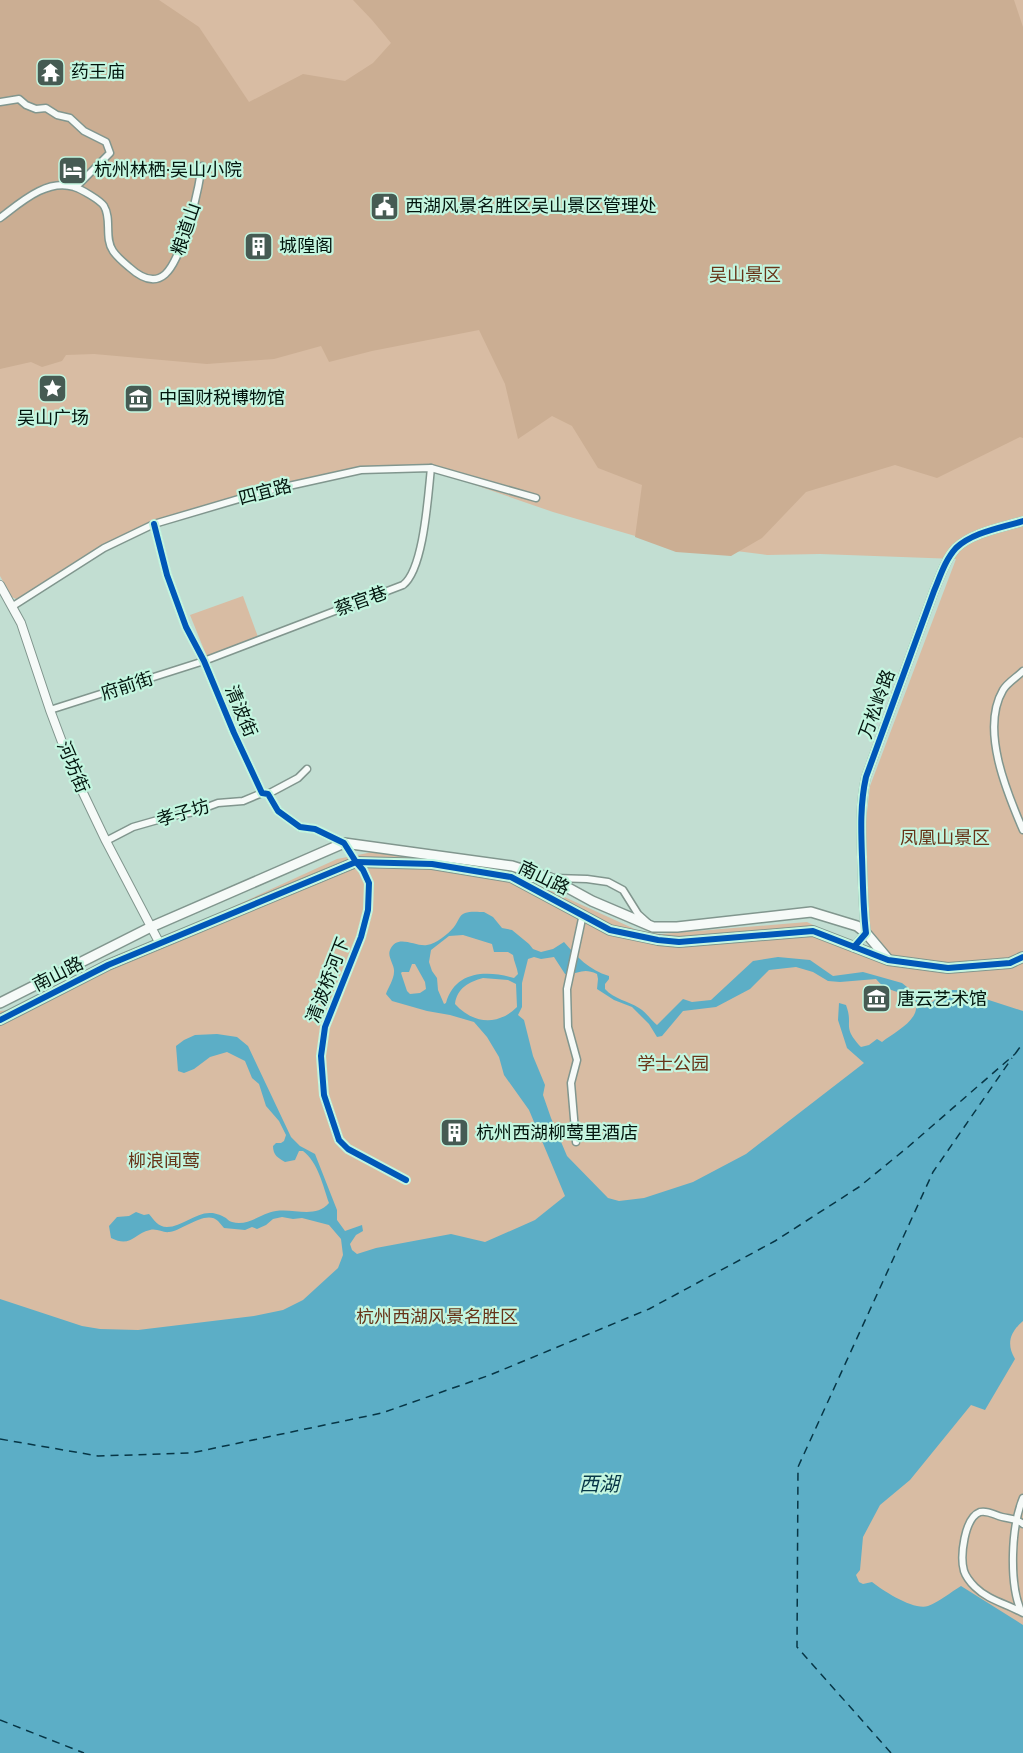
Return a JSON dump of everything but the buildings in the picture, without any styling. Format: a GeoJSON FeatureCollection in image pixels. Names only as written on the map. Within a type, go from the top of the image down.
{"type":"FeatureCollection","features":[{"type":"Feature","properties":{"kind":"main road","name":"南山路"},"geometry":{"type":"LineString","coordinates":[[0,1003],[151,927],[344,843],[512,866],[550,878],[592,901],[653,927],[677,927],[811,912],[856,926],[866,933],[888,960]]}},
{"type":"Feature","properties":{"kind":"main road","name":"南山路"},"geometry":{"type":"LineString","coordinates":[[0,1020],[108,965],[356,862],[432,864],[511,877],[610,930],[658,940],[679,942],[813,931],[888,960],[948,968],[1010,963],[1023,957]]}},
{"type":"Feature","properties":{"kind":"street"},"geometry":{"type":"LineString","coordinates":[[0,102],[19,99],[36,109],[46,108],[57,115],[70,118],[84,131],[106,142],[110,153],[75,187],[63,184],[44,189],[0,218]]}},
{"type":"Feature","properties":{"kind":"street","name":"粮道山"},"geometry":{"type":"LineString","coordinates":[[75,187],[99,200],[105,207],[111,249],[135,273],[152,280],[167,273],[173,266],[192,216],[202,166]]}},
{"type":"Feature","properties":{"kind":"street","name":"四宜路"},"geometry":{"type":"LineString","coordinates":[[13,606],[104,548],[154,524],[266,490],[361,470],[431,468],[536,498]]}},
{"type":"Feature","properties":{"kind":"street","name":"蔡官巷"},"geometry":{"type":"LineString","coordinates":[[204,661],[392,590],[409,580],[420,550],[431,468]]}},
{"type":"Feature","properties":{"kind":"street","name":"万松岭路"},"geometry":{"type":"LineString","coordinates":[[866,933],[863,898],[862,797],[866,777],[934,591],[955,549],[980,534],[1023,521]]}},
{"type":"Feature","properties":{"kind":"street","name":"清波街"},"geometry":{"type":"LineString","coordinates":[[154,524],[167,575],[186,627],[204,661],[234,733],[265,794],[278,811],[300,827],[315,829],[344,843]]}},
{"type":"Feature","properties":{"kind":"street","name":"河坊街"},"geometry":{"type":"LineString","coordinates":[[0,585],[21,622],[74,774],[160,944]]}},
{"type":"Feature","properties":{"kind":"street","name":"府前街"},"geometry":{"type":"LineString","coordinates":[[50,710],[204,661]]}},
{"type":"Feature","properties":{"kind":"street"},"geometry":{"type":"LineString","coordinates":[[1023,671],[1004,689],[996,706],[995,729],[998,764],[1007,794],[1023,830]]}},
{"type":"Feature","properties":{"kind":"street","name":"孝子坊"},"geometry":{"type":"LineString","coordinates":[[106,841],[133,828],[168,817],[194,812],[218,803],[243,801],[265,794],[298,778],[307,769]]}},
{"type":"Feature","properties":{"kind":"street"},"geometry":{"type":"LineString","coordinates":[[344,843],[356,862]]}},
{"type":"Feature","properties":{"kind":"street","name":"清波桥河下"},"geometry":{"type":"LineString","coordinates":[[356,862],[369,883],[368,910],[361,937],[325,1027],[321,1056],[324,1095],[339,1140],[348,1149],[406,1180]]}},
{"type":"Feature","properties":{"kind":"street"},"geometry":{"type":"LineString","coordinates":[[516,879],[587,879],[608,882],[623,890],[638,914],[653,927]]}},
{"type":"Feature","properties":{"kind":"street"},"geometry":{"type":"LineString","coordinates":[[576,1142],[571,1083],[577,1060],[568,1027],[567,989],[583,914]]}},
{"type":"Feature","properties":{"kind":"street"},"geometry":{"type":"LineString","coordinates":[[854,946],[866,933]]}},
{"type":"Feature","properties":{"kind":"street"},"geometry":{"type":"LineString","coordinates":[[1022,1612],[1017,1601],[1012,1553],[1023,1498]]}},
{"type":"Feature","properties":{"kind":"street"},"geometry":{"type":"LineString","coordinates":[[1020,1522],[986,1511],[978,1513],[973,1516],[969,1525],[962,1550],[963,1568],[973,1585],[987,1597],[1022,1612]]}},
{"type":"Feature","properties":{"kind":"green space","name":"杭州西湖风景名胜区"},"geometry":{"type":"Polygon","coordinates":[[[0,0],[1023,0],[1023,1753],[0,1753],[0,1011],[8,1010],[337,859],[373,852],[503,869],[639,931],[661,934],[807,922],[870,953],[864,892],[865,830],[870,786],[956,559],[820,554],[767,555],[649,540],[553,512],[418,467],[327,475],[126,535],[22,602],[12,597],[0,576],[0,0]]]}},
{"type":"Feature","properties":{"kind":"green space","name":"吴山景区"},"geometry":{"type":"Polygon","coordinates":[[[0,0],[159,0],[199,27],[249,102],[303,74],[345,81],[373,63],[391,43],[353,0],[1014,0],[1023,27],[1023,438],[1020,437],[937,478],[895,465],[806,492],[762,538],[731,556],[676,552],[635,537],[642,485],[598,468],[572,426],[552,416],[518,439],[505,384],[479,330],[329,362],[321,346],[274,359],[207,364],[94,354],[66,355],[62,361],[42,367],[31,362],[0,369],[0,0]]]}},
{"type":"Feature","properties":{"kind":"green space"},"geometry":{"type":"Polygon","coordinates":[[[243,596],[258,637],[207,657],[190,615],[243,596]]]}},
{"type":"Feature","properties":{"kind":"water","name":"西湖"},"geometry":{"type":"Polygon","coordinates":[[[484,912],[493,917],[502,928],[512,930],[533,949],[541,952],[553,949],[564,942],[589,967],[609,976],[605,989],[617,998],[642,1010],[657,1025],[683,999],[692,1002],[711,1000],[753,961],[778,957],[810,960],[833,976],[863,972],[902,983],[917,995],[921,1006],[925,1008],[947,990],[958,990],[1023,1011],[1023,1321],[1015,1329],[1011,1338],[1012,1354],[1015,1359],[985,1410],[971,1405],[910,1480],[880,1505],[863,1537],[860,1570],[856,1575],[859,1582],[863,1584],[872,1582],[899,1599],[922,1607],[936,1602],[961,1586],[1023,1625],[1023,1753],[0,1753],[0,1299],[82,1326],[138,1330],[254,1316],[283,1310],[303,1300],[338,1268],[343,1255],[341,1239],[329,1225],[302,1218],[282,1217],[273,1219],[257,1229],[252,1227],[245,1230],[224,1228],[213,1218],[207,1218],[174,1231],[150,1230],[128,1241],[123,1242],[111,1238],[109,1226],[117,1217],[129,1216],[136,1212],[149,1214],[159,1224],[167,1227],[178,1225],[205,1213],[225,1217],[232,1222],[244,1223],[276,1211],[317,1211],[329,1203],[313,1161],[303,1151],[299,1151],[295,1160],[285,1162],[275,1154],[273,1146],[284,1141],[286,1135],[279,1121],[266,1106],[259,1084],[252,1078],[245,1061],[227,1052],[210,1057],[194,1069],[184,1073],[178,1071],[176,1046],[195,1035],[217,1034],[237,1037],[248,1046],[291,1137],[300,1146],[315,1154],[337,1210],[337,1220],[345,1231],[362,1225],[363,1231],[356,1235],[350,1244],[352,1250],[357,1254],[376,1248],[451,1234],[485,1242],[535,1220],[565,1196],[529,1110],[504,1075],[499,1057],[487,1037],[474,1022],[392,1001],[386,994],[394,975],[389,953],[393,945],[402,941],[422,945],[430,944],[449,933],[463,914],[484,912]],[[463,935],[449,936],[431,950],[429,962],[437,978],[438,990],[444,1004],[456,984],[464,979],[483,974],[514,978],[518,974],[513,955],[508,952],[494,952],[492,944],[463,935]],[[554,957],[528,959],[522,983],[522,1007],[518,1015],[524,1020],[533,1056],[545,1085],[543,1095],[551,1118],[567,1156],[608,1198],[619,1201],[644,1198],[693,1182],[746,1154],[864,1063],[847,1048],[838,1020],[839,1003],[846,1005],[851,1035],[861,1047],[877,1039],[882,1042],[900,1030],[911,1019],[917,1005],[914,997],[889,989],[876,979],[828,981],[813,972],[796,967],[769,970],[750,989],[716,1007],[683,1011],[662,1036],[657,1037],[649,1024],[632,1007],[614,1000],[597,989],[597,974],[584,971],[565,974],[554,957]],[[412,964],[409,972],[401,973],[410,994],[420,993],[426,989],[425,982],[415,964],[412,964]],[[483,978],[469,984],[458,994],[455,1004],[470,1016],[494,1020],[517,1007],[516,984],[508,980],[483,978]]]}},
{"type":"Feature","properties":{"kind":"ferry route"},"geometry":{"type":"LineString","coordinates":[[1015,1054],[1023,1043]]}},
{"type":"Feature","properties":{"kind":"ferry route"},"geometry":{"type":"LineString","coordinates":[[0,1439],[98,1456],[191,1453],[382,1413],[490,1375],[649,1309],[775,1241],[859,1187],[1015,1054]]}},
{"type":"Feature","properties":{"kind":"ferry route"},"geometry":{"type":"LineString","coordinates":[[891,1753],[797,1647],[798,1467],[933,1172],[1012,1058]]}},
{"type":"Feature","properties":{"kind":"ferry route"},"geometry":{"type":"LineString","coordinates":[[0,1720],[84,1753]]}},
{"type":"Feature","properties":{"kind":"cycle path"},"geometry":{"type":"LineString","coordinates":[[854,947],[866,933],[861,827],[866,777],[934,591],[943,569],[956,548],[988,531],[1023,521]]}},
{"type":"Feature","properties":{"kind":"cycle path"},"geometry":{"type":"LineString","coordinates":[[154,524],[167,575],[186,627],[204,661],[262,793],[268,794],[278,811],[300,827],[315,829],[344,843],[363,870],[369,883],[368,910],[361,937],[325,1027],[321,1056],[324,1095],[339,1140],[348,1149],[406,1180]]}},
{"type":"Feature","properties":{"kind":"cycle path"},"geometry":{"type":"LineString","coordinates":[[0,1020],[108,965],[356,862],[432,864],[511,877],[610,930],[658,940],[679,942],[813,931],[888,960],[948,968],[1010,963],[1023,957]]}},
{"type":"Feature","properties":{"kind":"place","name":"药王庙"},"geometry":{"type":"Point","coordinates":[50,72]}},
{"type":"Feature","properties":{"kind":"place","name":"杭州林栖·吴山小院"},"geometry":{"type":"Point","coordinates":[73,170]}},
{"type":"Feature","properties":{"kind":"place","name":"西湖风景名胜区吴山景区管理处"},"geometry":{"type":"Point","coordinates":[384,206]}},
{"type":"Feature","properties":{"kind":"place","name":"城隍阁"},"geometry":{"type":"Point","coordinates":[258,246]}},
{"type":"Feature","properties":{"kind":"place","name":"吴山广场"},"geometry":{"type":"Point","coordinates":[53,389]}},
{"type":"Feature","properties":{"kind":"place","name":"中国财税博物馆"},"geometry":{"type":"Point","coordinates":[138,398]}},
{"type":"Feature","properties":{"kind":"place","name":"唐云艺术馆"},"geometry":{"type":"Point","coordinates":[876,999]}},
{"type":"Feature","properties":{"kind":"place","name":"杭州西湖柳莺里酒店"},"geometry":{"type":"Point","coordinates":[455,1133]}},
{"type":"Feature","properties":{"kind":"park label","name":"凤凰山景区"},"geometry":{"type":"Point","coordinates":[945,838]}},
{"type":"Feature","properties":{"kind":"park label","name":"学士公园"},"geometry":{"type":"Point","coordinates":[673,1064]}},
{"type":"Feature","properties":{"kind":"park label","name":"柳浪闻莺"},"geometry":{"type":"Point","coordinates":[164,1161]}}]}
